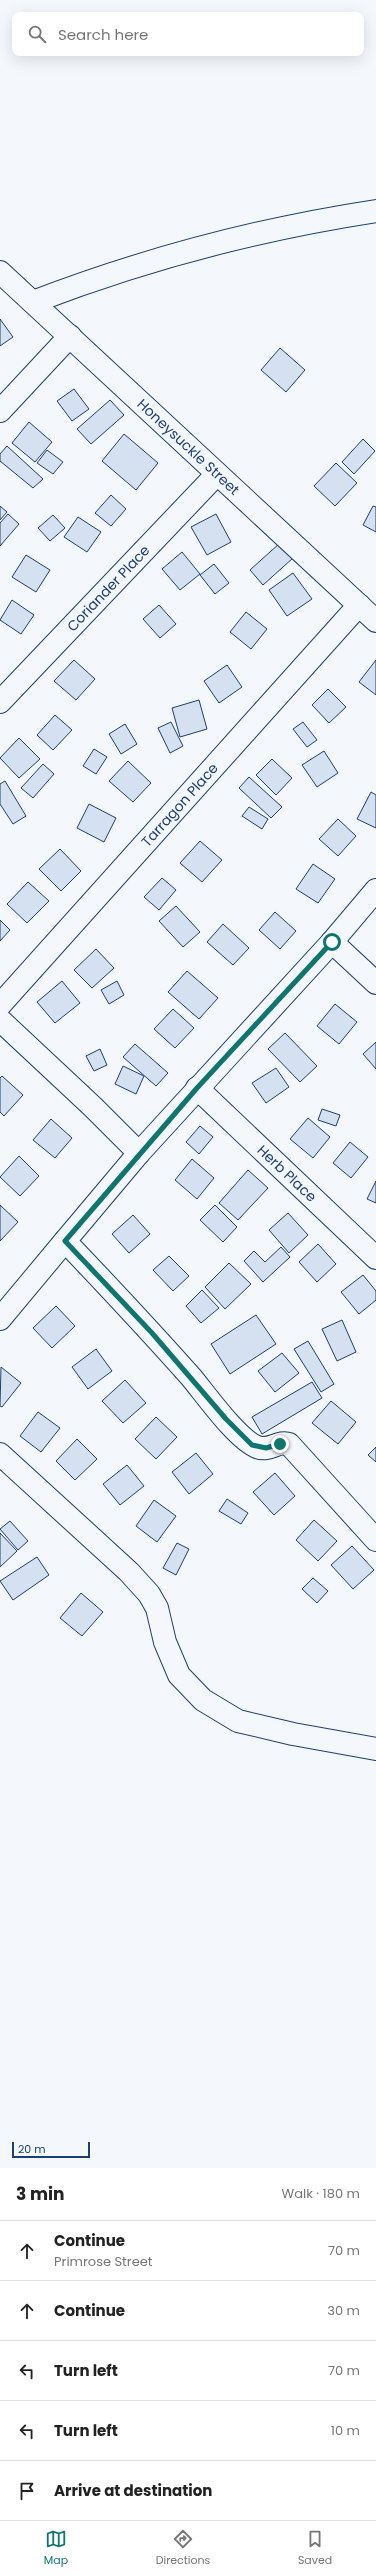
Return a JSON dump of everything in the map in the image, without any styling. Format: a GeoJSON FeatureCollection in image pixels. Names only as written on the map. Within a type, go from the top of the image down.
{"type":"FeatureCollection","features":[{"type":"Feature","properties":{"kind":"street"},"geometry":{"type":"LineString","coordinates":[[33,302],[105,274],[223,241],[309,221],[376,211]]}},
{"type":"Feature","properties":{"kind":"street","name":"Honeysuckle Street"},"geometry":{"type":"LineString","coordinates":[[0,272],[376,621]]}},
{"type":"Feature","properties":{"kind":"street"},"geometry":{"type":"LineString","coordinates":[[0,411],[70,336]]}},
{"type":"Feature","properties":{"kind":"street","name":"Coriander Place"},"geometry":{"type":"LineString","coordinates":[[0,702],[217,474]]}},
{"type":"Feature","properties":{"kind":"street","name":"Tarragon Place"},"geometry":{"type":"LineString","coordinates":[[0,1005],[359,605]]}},
{"type":"Feature","properties":{"kind":"street"},"geometry":{"type":"LineString","coordinates":[[0,1319],[139,1153],[332,942],[376,890]]}},
{"type":"Feature","properties":{"kind":"street"},"geometry":{"type":"LineString","coordinates":[[332,942],[376,983]]}},
{"type":"Feature","properties":{"kind":"street"},"geometry":{"type":"LineString","coordinates":[[0,1020],[93,1107],[139,1153]]}},
{"type":"Feature","properties":{"kind":"street","name":"Herb Place"},"geometry":{"type":"LineString","coordinates":[[197,1088],[376,1258]]}},
{"type":"Feature","properties":{"kind":"street"},"geometry":{"type":"LineString","coordinates":[[65,1241],[152,1333],[226,1419],[252,1445],[266,1448],[286,1442],[289,1444],[376,1540]]}},
{"type":"Feature","properties":{"kind":"street"},"geometry":{"type":"LineString","coordinates":[[0,1454],[129,1572],[149,1594],[157,1608],[165,1642],[178,1675],[203,1700],[238,1721],[292,1734],[376,1749]]}},
{"type":"Feature","properties":{"kind":"building"},"geometry":{"type":"Polygon","coordinates":[[[0,319],[13,337],[0,346],[0,319]]]}},
{"type":"Feature","properties":{"kind":"building"},"geometry":{"type":"Polygon","coordinates":[[[280,348],[305,370],[286,392],[261,370],[280,348]]]}},
{"type":"Feature","properties":{"kind":"building"},"geometry":{"type":"Polygon","coordinates":[[[74,389],[89,409],[72,421],[57,401],[74,389]]]}},
{"type":"Feature","properties":{"kind":"building"},"geometry":{"type":"Polygon","coordinates":[[[110,400],[124,415],[91,444],[77,429],[110,400]]]}},
{"type":"Feature","properties":{"kind":"building"},"geometry":{"type":"Polygon","coordinates":[[[29,422],[52,442],[35,462],[12,443],[29,422]]]}},
{"type":"Feature","properties":{"kind":"building"},"geometry":{"type":"Polygon","coordinates":[[[124,434],[158,463],[136,490],[102,461],[124,434]]]}},
{"type":"Feature","properties":{"kind":"building"},"geometry":{"type":"Polygon","coordinates":[[[363,439],[375,451],[354,474],[342,462],[363,439]]]}},
{"type":"Feature","properties":{"kind":"building"},"geometry":{"type":"Polygon","coordinates":[[[7,446],[43,479],[33,488],[0,461],[0,454],[7,446]]]}},
{"type":"Feature","properties":{"kind":"building"},"geometry":{"type":"Polygon","coordinates":[[[47,450],[63,462],[53,474],[37,463],[47,450]]]}},
{"type":"Feature","properties":{"kind":"building"},"geometry":{"type":"Polygon","coordinates":[[[336,463],[357,483],[335,506],[314,486],[336,463]]]}},
{"type":"Feature","properties":{"kind":"building"},"geometry":{"type":"Polygon","coordinates":[[[111,495],[126,509],[111,526],[95,513],[111,495]]]}},
{"type":"Feature","properties":{"kind":"building"},"geometry":{"type":"Polygon","coordinates":[[[0,506],[7,512],[0,520],[0,506]]]}},
{"type":"Feature","properties":{"kind":"building"},"geometry":{"type":"Polygon","coordinates":[[[373,506],[376,507],[376,532],[363,525],[373,506]]]}},
{"type":"Feature","properties":{"kind":"building"},"geometry":{"type":"Polygon","coordinates":[[[8,514],[19,524],[0,546],[0,523],[8,514]]]}},
{"type":"Feature","properties":{"kind":"building"},"geometry":{"type":"Polygon","coordinates":[[[216,514],[231,542],[207,555],[191,527],[216,514]]]}},
{"type":"Feature","properties":{"kind":"building"},"geometry":{"type":"Polygon","coordinates":[[[53,515],[65,528],[50,541],[38,528],[53,515]]]}},
{"type":"Feature","properties":{"kind":"building"},"geometry":{"type":"Polygon","coordinates":[[[78,517],[101,532],[87,552],[64,537],[78,517]]]}},
{"type":"Feature","properties":{"kind":"building"},"geometry":{"type":"Polygon","coordinates":[[[280,543],[293,558],[263,585],[250,570],[280,543]]]}},
{"type":"Feature","properties":{"kind":"building"},"geometry":{"type":"Polygon","coordinates":[[[182,552],[200,574],[180,590],[162,569],[182,552]]]}},
{"type":"Feature","properties":{"kind":"building"},"geometry":{"type":"Polygon","coordinates":[[[26,555],[50,570],[36,592],[12,577],[26,555]]]}},
{"type":"Feature","properties":{"kind":"building"},"geometry":{"type":"Polygon","coordinates":[[[214,564],[229,583],[215,594],[200,575],[214,564]]]}},
{"type":"Feature","properties":{"kind":"building"},"geometry":{"type":"Polygon","coordinates":[[[293,573],[312,599],[287,616],[269,590],[293,573]]]}},
{"type":"Feature","properties":{"kind":"building"},"geometry":{"type":"Polygon","coordinates":[[[12,600],[34,615],[21,634],[0,620],[12,600]]]}},
{"type":"Feature","properties":{"kind":"building"},"geometry":{"type":"Polygon","coordinates":[[[159,605],[176,624],[160,638],[143,619],[159,605]]]}},
{"type":"Feature","properties":{"kind":"building"},"geometry":{"type":"Polygon","coordinates":[[[246,612],[267,629],[251,649],[230,632],[246,612]]]}},
{"type":"Feature","properties":{"kind":"building"},"geometry":{"type":"Polygon","coordinates":[[[74,660],[95,679],[76,700],[54,681],[74,660]]]}},
{"type":"Feature","properties":{"kind":"building"},"geometry":{"type":"Polygon","coordinates":[[[376,660],[376,695],[359,682],[376,660]]]}},
{"type":"Feature","properties":{"kind":"building"},"geometry":{"type":"Polygon","coordinates":[[[227,665],[242,687],[219,703],[204,681],[227,665]]]}},
{"type":"Feature","properties":{"kind":"building"},"geometry":{"type":"Polygon","coordinates":[[[328,689],[346,707],[329,723],[312,705],[328,689]]]}},
{"type":"Feature","properties":{"kind":"building"},"geometry":{"type":"Polygon","coordinates":[[[199,700],[207,729],[180,737],[172,708],[199,700]]]}},
{"type":"Feature","properties":{"kind":"building"},"geometry":{"type":"Polygon","coordinates":[[[55,715],[72,730],[53,750],[37,735],[55,715]]]}},
{"type":"Feature","properties":{"kind":"building"},"geometry":{"type":"Polygon","coordinates":[[[171,722],[183,746],[170,753],[158,728],[171,722]]]}},
{"type":"Feature","properties":{"kind":"building"},"geometry":{"type":"Polygon","coordinates":[[[303,722],[317,740],[307,747],[293,729],[303,722]]]}},
{"type":"Feature","properties":{"kind":"building"},"geometry":{"type":"Polygon","coordinates":[[[125,724],[137,744],[121,754],[109,734],[125,724]]]}},
{"type":"Feature","properties":{"kind":"building"},"geometry":{"type":"Polygon","coordinates":[[[19,738],[40,759],[19,778],[0,758],[19,738]]]}},
{"type":"Feature","properties":{"kind":"building"},"geometry":{"type":"Polygon","coordinates":[[[94,749],[107,757],[96,774],[83,766],[94,749]]]}},
{"type":"Feature","properties":{"kind":"building"},"geometry":{"type":"Polygon","coordinates":[[[324,751],[338,773],[317,787],[302,765],[324,751]]]}},
{"type":"Feature","properties":{"kind":"building"},"geometry":{"type":"Polygon","coordinates":[[[272,759],[292,778],[276,795],[256,775],[272,759]]]}},
{"type":"Feature","properties":{"kind":"building"},"geometry":{"type":"Polygon","coordinates":[[[128,761],[151,783],[133,802],[109,781],[128,761]]]}},
{"type":"Feature","properties":{"kind":"building"},"geometry":{"type":"Polygon","coordinates":[[[43,764],[54,774],[33,798],[21,788],[43,764]]]}},
{"type":"Feature","properties":{"kind":"building"},"geometry":{"type":"Polygon","coordinates":[[[249,777],[282,807],[271,818],[239,788],[249,777]]]}},
{"type":"Feature","properties":{"kind":"building"},"geometry":{"type":"Polygon","coordinates":[[[5,781],[26,816],[13,824],[0,804],[0,784],[5,781]]]}},
{"type":"Feature","properties":{"kind":"building"},"geometry":{"type":"Polygon","coordinates":[[[371,792],[376,795],[376,828],[357,819],[371,792]]]}},
{"type":"Feature","properties":{"kind":"building"},"geometry":{"type":"Polygon","coordinates":[[[89,804],[116,818],[104,842],[77,828],[89,804]]]}},
{"type":"Feature","properties":{"kind":"building"},"geometry":{"type":"Polygon","coordinates":[[[249,807],[268,819],[262,829],[242,816],[249,807]]]}},
{"type":"Feature","properties":{"kind":"building"},"geometry":{"type":"Polygon","coordinates":[[[338,819],[356,836],[338,856],[319,839],[338,819]]]}},
{"type":"Feature","properties":{"kind":"building"},"geometry":{"type":"Polygon","coordinates":[[[200,841],[222,860],[202,882],[180,863],[200,841]]]}},
{"type":"Feature","properties":{"kind":"building"},"geometry":{"type":"Polygon","coordinates":[[[60,849],[81,871],[61,891],[39,869],[60,849]]]}},
{"type":"Feature","properties":{"kind":"building"},"geometry":{"type":"Polygon","coordinates":[[[313,864],[335,879],[318,903],[296,889],[313,864]]]}},
{"type":"Feature","properties":{"kind":"building"},"geometry":{"type":"Polygon","coordinates":[[[162,878],[176,890],[159,910],[144,897],[162,878]]]}},
{"type":"Feature","properties":{"kind":"building"},"geometry":{"type":"Polygon","coordinates":[[[28,882],[49,901],[27,923],[7,904],[28,882]]]}},
{"type":"Feature","properties":{"kind":"building"},"geometry":{"type":"Polygon","coordinates":[[[176,906],[200,932],[183,947],[159,921],[176,906]]]}},
{"type":"Feature","properties":{"kind":"building"},"geometry":{"type":"Polygon","coordinates":[[[275,912],[296,931],[280,949],[259,930],[275,912]]]}},
{"type":"Feature","properties":{"kind":"building"},"geometry":{"type":"Polygon","coordinates":[[[0,920],[10,930],[0,941],[0,920]]]}},
{"type":"Feature","properties":{"kind":"building"},"geometry":{"type":"Polygon","coordinates":[[[223,924],[249,948],[233,965],[207,942],[223,924]]]}},
{"type":"Feature","properties":{"kind":"building"},"geometry":{"type":"Polygon","coordinates":[[[96,949],[114,968],[92,988],[74,970],[96,949]]]}},
{"type":"Feature","properties":{"kind":"building"},"geometry":{"type":"Polygon","coordinates":[[[187,971],[218,998],[199,1019],[168,992],[187,971]]]}},
{"type":"Feature","properties":{"kind":"building"},"geometry":{"type":"Polygon","coordinates":[[[62,981],[80,1003],[55,1023],[37,1002],[62,981]]]}},
{"type":"Feature","properties":{"kind":"building"},"geometry":{"type":"Polygon","coordinates":[[[117,981],[124,995],[109,1004],[101,990],[117,981]]]}},
{"type":"Feature","properties":{"kind":"building"},"geometry":{"type":"Polygon","coordinates":[[[335,1004],[357,1022],[339,1044],[317,1026],[335,1004]]]}},
{"type":"Feature","properties":{"kind":"building"},"geometry":{"type":"Polygon","coordinates":[[[173,1009],[194,1028],[175,1048],[154,1029],[173,1009]]]}},
{"type":"Feature","properties":{"kind":"building"},"geometry":{"type":"Polygon","coordinates":[[[285,1033],[317,1066],[300,1082],[268,1049],[285,1033]]]}},
{"type":"Feature","properties":{"kind":"building"},"geometry":{"type":"Polygon","coordinates":[[[376,1042],[376,1069],[363,1054],[376,1042]]]}},
{"type":"Feature","properties":{"kind":"building"},"geometry":{"type":"Polygon","coordinates":[[[135,1044],[168,1073],[156,1086],[123,1057],[135,1044]]]}},
{"type":"Feature","properties":{"kind":"building"},"geometry":{"type":"Polygon","coordinates":[[[100,1049],[107,1065],[94,1071],[86,1056],[100,1049]]]}},
{"type":"Feature","properties":{"kind":"building"},"geometry":{"type":"Polygon","coordinates":[[[123,1066],[144,1076],[136,1094],[115,1084],[123,1066]]]}},
{"type":"Feature","properties":{"kind":"building"},"geometry":{"type":"Polygon","coordinates":[[[276,1068],[289,1087],[266,1103],[252,1083],[276,1068]]]}},
{"type":"Feature","properties":{"kind":"building"},"geometry":{"type":"Polygon","coordinates":[[[2,1076],[23,1095],[4,1116],[0,1112],[0,1078],[2,1076]]]}},
{"type":"Feature","properties":{"kind":"building"},"geometry":{"type":"Polygon","coordinates":[[[322,1109],[340,1115],[336,1126],[318,1120],[322,1109]]]}},
{"type":"Feature","properties":{"kind":"building"},"geometry":{"type":"Polygon","coordinates":[[[308,1118],[330,1137],[313,1158],[290,1139],[308,1118]]]}},
{"type":"Feature","properties":{"kind":"building"},"geometry":{"type":"Polygon","coordinates":[[[51,1119],[72,1138],[55,1158],[33,1140],[51,1119]]]}},
{"type":"Feature","properties":{"kind":"building"},"geometry":{"type":"Polygon","coordinates":[[[200,1126],[213,1137],[199,1154],[186,1142],[200,1126]]]}},
{"type":"Feature","properties":{"kind":"building"},"geometry":{"type":"Polygon","coordinates":[[[350,1142],[368,1157],[351,1178],[333,1163],[350,1142]]]}},
{"type":"Feature","properties":{"kind":"building"},"geometry":{"type":"Polygon","coordinates":[[[19,1156],[39,1176],[20,1196],[0,1177],[19,1156]]]}},
{"type":"Feature","properties":{"kind":"building"},"geometry":{"type":"Polygon","coordinates":[[[192,1159],[214,1178],[197,1199],[175,1180],[192,1159]]]}},
{"type":"Feature","properties":{"kind":"building"},"geometry":{"type":"Polygon","coordinates":[[[248,1170],[268,1188],[238,1220],[219,1203],[248,1170]]]}},
{"type":"Feature","properties":{"kind":"building"},"geometry":{"type":"Polygon","coordinates":[[[376,1181],[376,1203],[367,1199],[376,1181]]]}},
{"type":"Feature","properties":{"kind":"building"},"geometry":{"type":"Polygon","coordinates":[[[0,1205],[18,1222],[0,1241],[0,1205]]]}},
{"type":"Feature","properties":{"kind":"building"},"geometry":{"type":"Polygon","coordinates":[[[215,1205],[237,1227],[223,1242],[200,1220],[215,1205]]]}},
{"type":"Feature","properties":{"kind":"building"},"geometry":{"type":"Polygon","coordinates":[[[288,1213],[308,1235],[289,1253],[269,1230],[288,1213]]]}},
{"type":"Feature","properties":{"kind":"building"},"geometry":{"type":"Polygon","coordinates":[[[133,1215],[150,1234],[129,1253],[112,1234],[133,1215]]]}},
{"type":"Feature","properties":{"kind":"building"},"geometry":{"type":"Polygon","coordinates":[[[318,1244],[336,1264],[317,1282],[299,1262],[318,1244]]]}},
{"type":"Feature","properties":{"kind":"building"},"geometry":{"type":"Polygon","coordinates":[[[281,1247],[290,1257],[263,1282],[244,1261],[254,1251],[265,1262],[281,1247]]]}},
{"type":"Feature","properties":{"kind":"building"},"geometry":{"type":"Polygon","coordinates":[[[169,1256],[189,1276],[173,1291],[153,1270],[169,1256]]]}},
{"type":"Feature","properties":{"kind":"building"},"geometry":{"type":"Polygon","coordinates":[[[229,1263],[251,1284],[225,1309],[205,1287],[229,1263]]]}},
{"type":"Feature","properties":{"kind":"building"},"geometry":{"type":"Polygon","coordinates":[[[363,1275],[376,1291],[376,1300],[359,1314],[341,1292],[363,1275]]]}},
{"type":"Feature","properties":{"kind":"building"},"geometry":{"type":"Polygon","coordinates":[[[202,1290],[219,1308],[201,1323],[186,1306],[202,1290]]]}},
{"type":"Feature","properties":{"kind":"building"},"geometry":{"type":"Polygon","coordinates":[[[56,1306],[75,1326],[52,1348],[33,1328],[56,1306]]]}},
{"type":"Feature","properties":{"kind":"building"},"geometry":{"type":"Polygon","coordinates":[[[256,1315],[276,1344],[230,1374],[211,1344],[256,1315]]]}},
{"type":"Feature","properties":{"kind":"building"},"geometry":{"type":"Polygon","coordinates":[[[342,1320],[356,1352],[337,1361],[322,1329],[342,1320]]]}},
{"type":"Feature","properties":{"kind":"building"},"geometry":{"type":"Polygon","coordinates":[[[308,1341],[334,1384],[321,1392],[294,1349],[308,1341]]]}},
{"type":"Feature","properties":{"kind":"building"},"geometry":{"type":"Polygon","coordinates":[[[96,1349],[112,1371],[88,1389],[72,1367],[96,1349]]]}},
{"type":"Feature","properties":{"kind":"building"},"geometry":{"type":"Polygon","coordinates":[[[282,1353],[299,1373],[275,1392],[258,1371],[282,1353]]]}},
{"type":"Feature","properties":{"kind":"building"},"geometry":{"type":"Polygon","coordinates":[[[1,1367],[21,1383],[2,1407],[0,1406],[1,1367]]]}},
{"type":"Feature","properties":{"kind":"building"},"geometry":{"type":"Polygon","coordinates":[[[125,1380],[146,1403],[123,1423],[102,1401],[125,1380]]]}},
{"type":"Feature","properties":{"kind":"building"},"geometry":{"type":"Polygon","coordinates":[[[312,1382],[322,1398],[262,1434],[252,1417],[312,1382]]]}},
{"type":"Feature","properties":{"kind":"building"},"geometry":{"type":"Polygon","coordinates":[[[331,1401],[356,1422],[338,1444],[312,1423],[331,1401]]]}},
{"type":"Feature","properties":{"kind":"building"},"geometry":{"type":"Polygon","coordinates":[[[38,1412],[60,1428],[41,1452],[20,1436],[38,1412]]]}},
{"type":"Feature","properties":{"kind":"building"},"geometry":{"type":"Polygon","coordinates":[[[156,1417],[177,1437],[156,1459],[135,1439],[156,1417]]]}},
{"type":"Feature","properties":{"kind":"building"},"geometry":{"type":"Polygon","coordinates":[[[77,1439],[97,1459],[75,1480],[56,1461],[77,1439]]]}},
{"type":"Feature","properties":{"kind":"building"},"geometry":{"type":"Polygon","coordinates":[[[376,1447],[376,1462],[368,1455],[376,1447]]]}},
{"type":"Feature","properties":{"kind":"building"},"geometry":{"type":"Polygon","coordinates":[[[196,1453],[213,1474],[189,1494],[172,1472],[196,1453]]]}},
{"type":"Feature","properties":{"kind":"building"},"geometry":{"type":"Polygon","coordinates":[[[127,1465],[144,1486],[120,1505],[103,1484],[127,1465]]]}},
{"type":"Feature","properties":{"kind":"building"},"geometry":{"type":"Polygon","coordinates":[[[275,1473],[295,1496],[274,1515],[253,1492],[275,1473]]]}},
{"type":"Feature","properties":{"kind":"building"},"geometry":{"type":"Polygon","coordinates":[[[227,1499],[248,1513],[241,1524],[219,1511],[227,1499]]]}},
{"type":"Feature","properties":{"kind":"building"},"geometry":{"type":"Polygon","coordinates":[[[154,1500],[176,1516],[157,1542],[136,1526],[154,1500]]]}},
{"type":"Feature","properties":{"kind":"building"},"geometry":{"type":"Polygon","coordinates":[[[314,1520],[337,1541],[318,1561],[296,1540],[314,1520]]]}},
{"type":"Feature","properties":{"kind":"building"},"geometry":{"type":"Polygon","coordinates":[[[10,1521],[28,1541],[18,1550],[0,1529],[10,1521]]]}},
{"type":"Feature","properties":{"kind":"building"},"geometry":{"type":"Polygon","coordinates":[[[0,1533],[17,1551],[0,1567],[0,1533]]]}},
{"type":"Feature","properties":{"kind":"building"},"geometry":{"type":"Polygon","coordinates":[[[177,1543],[189,1549],[176,1575],[163,1568],[177,1543]]]}},
{"type":"Feature","properties":{"kind":"building"},"geometry":{"type":"Polygon","coordinates":[[[352,1546],[374,1570],[353,1589],[331,1565],[352,1546]]]}},
{"type":"Feature","properties":{"kind":"building"},"geometry":{"type":"Polygon","coordinates":[[[37,1557],[49,1575],[13,1600],[0,1581],[37,1557]]]}},
{"type":"Feature","properties":{"kind":"building"},"geometry":{"type":"Polygon","coordinates":[[[313,1578],[328,1591],[317,1603],[302,1589],[313,1578]]]}},
{"type":"Feature","properties":{"kind":"building"},"geometry":{"type":"Polygon","coordinates":[[[81,1593],[103,1612],[82,1636],[60,1618],[81,1593]]]}},
{"type":"Feature","properties":{"kind":"route"},"geometry":{"type":"LineString","coordinates":[[280,1444],[266,1448],[259,1448],[252,1445],[226,1419],[152,1333],[65,1241],[139,1153],[197,1088],[332,942]]}}]}
